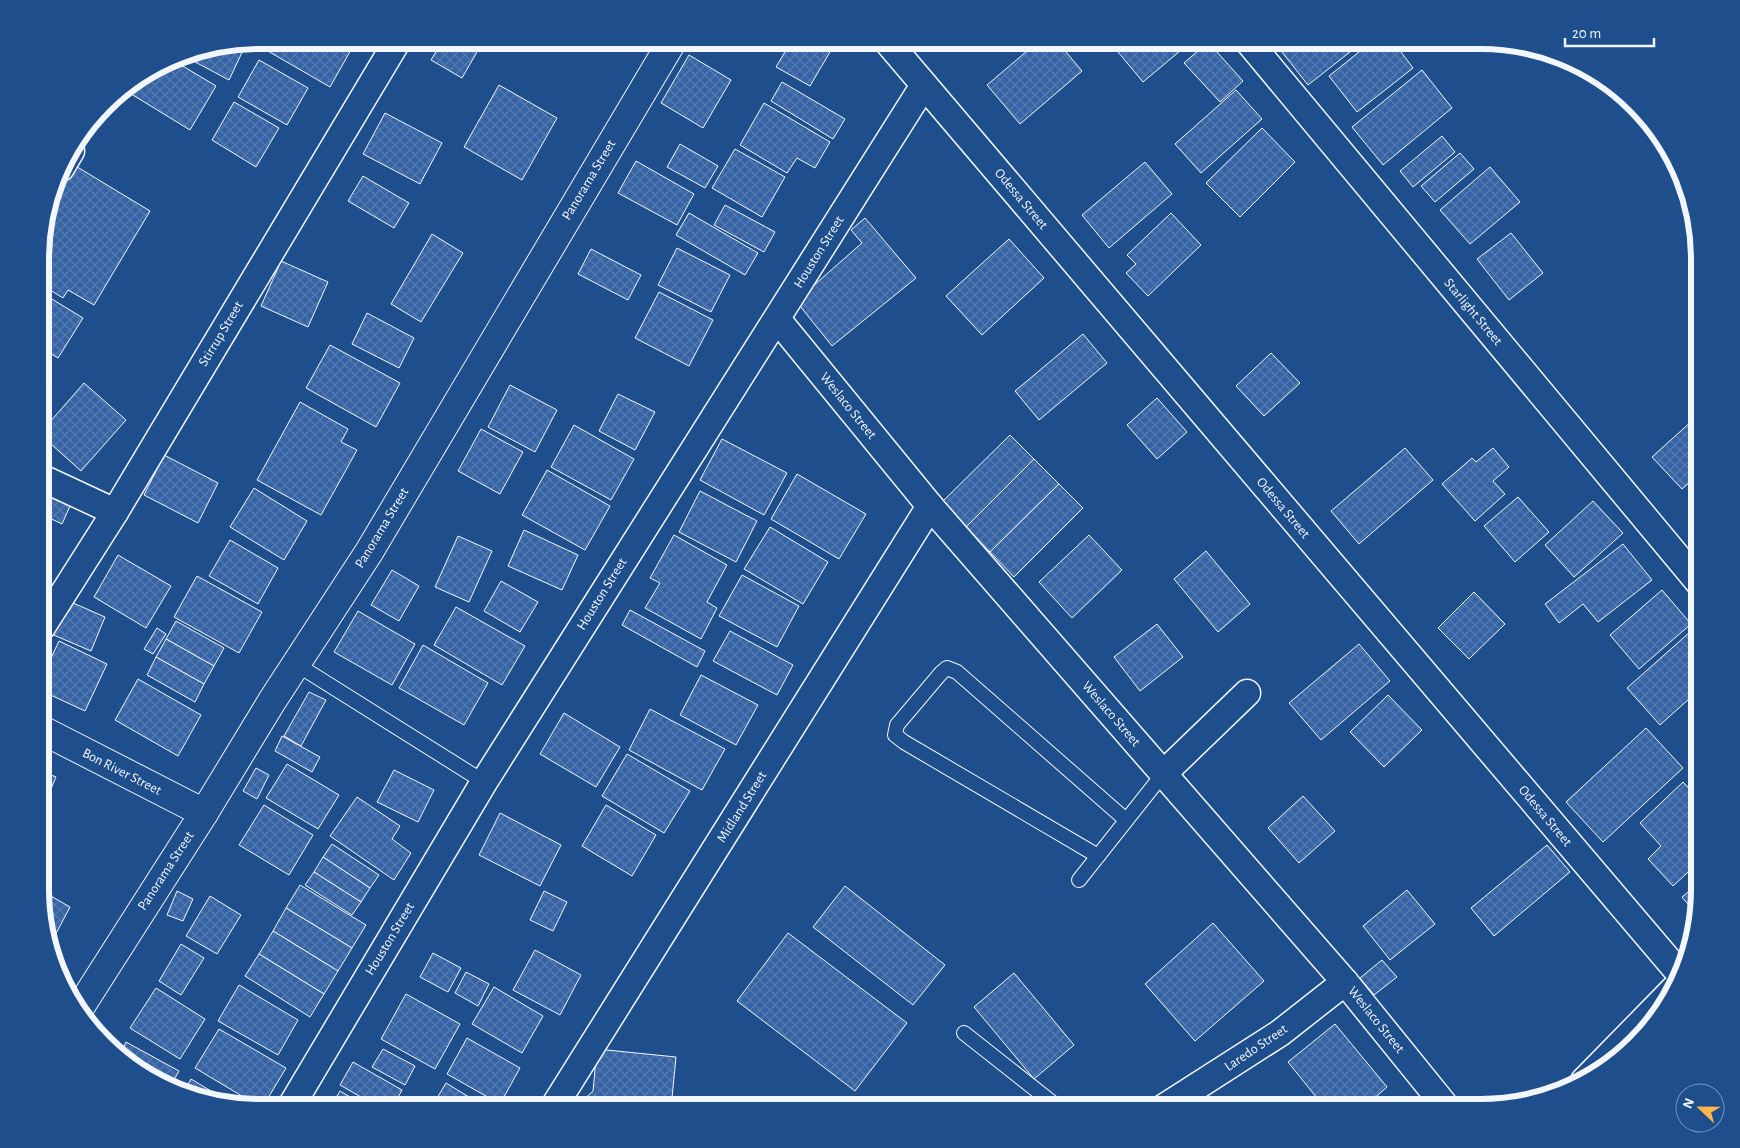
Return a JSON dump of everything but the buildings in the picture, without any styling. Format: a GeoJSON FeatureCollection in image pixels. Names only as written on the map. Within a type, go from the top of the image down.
{"type":"FeatureCollection","features":[{"type":"Feature","properties":{"kind":"street","name":"Stirrup Street"},"geometry":{"type":"LineString","coordinates":[[49,616],[115,512],[393,49]]}},
{"type":"Feature","properties":{"kind":"street","name":"Panorama Street"},"geometry":{"type":"LineString","coordinates":[[83,1003],[296,664],[369,552],[668,49]]}},
{"type":"Feature","properties":{"kind":"street","name":"Odessa Street"},"geometry":{"type":"LineString","coordinates":[[894,49],[1676,969]]}},
{"type":"Feature","properties":{"kind":"street","name":"Starlight Street"},"geometry":{"type":"LineString","coordinates":[[1254,49],[1691,573]]}},
{"type":"Feature","properties":{"kind":"street","name":"Houston Street"},"geometry":{"type":"LineString","coordinates":[[295,1099],[484,782],[924,85]]}},
{"type":"Feature","properties":{"kind":"street","name":"Weslaco Street"},"geometry":{"type":"LineString","coordinates":[[776,319],[930,506],[1345,982],[1440,1099]]}},
{"type":"Feature","properties":{"kind":"street"},"geometry":{"type":"LineString","coordinates":[[49,481],[115,512]]}},
{"type":"Feature","properties":{"kind":"street","name":"Midland Street"},"geometry":{"type":"LineString","coordinates":[[560,1099],[930,506]]}},
{"type":"Feature","properties":{"kind":"street"},"geometry":{"type":"LineString","coordinates":[[1163,774],[1247,693]]}},
{"type":"Feature","properties":{"kind":"street","name":"Bon River Street"},"geometry":{"type":"LineString","coordinates":[[49,734],[204,813]]}},
{"type":"Feature","properties":{"kind":"street","name":"Laredo Street"},"geometry":{"type":"LineString","coordinates":[[1177,1099],[1280,1033],[1345,982]]}},
{"type":"Feature","properties":{"kind":"street"},"geometry":{"type":"LineString","coordinates":[[1607,1057],[1652,1011]]}},
{"type":"Feature","properties":{"kind":"lane"},"geometry":{"type":"LineString","coordinates":[[296,664],[484,782]]}},
{"type":"Feature","properties":{"kind":"lane"},"geometry":{"type":"LineString","coordinates":[[1098,856],[904,742],[895,734],[896,725],[941,673],[947,668],[957,672],[1126,820]]}},
{"type":"Feature","properties":{"kind":"lane"},"geometry":{"type":"LineString","coordinates":[[1079,880],[1163,774]]}},
{"type":"Feature","properties":{"kind":"lane"},"geometry":{"type":"LineString","coordinates":[[964,1034],[1047,1099]]}}]}
